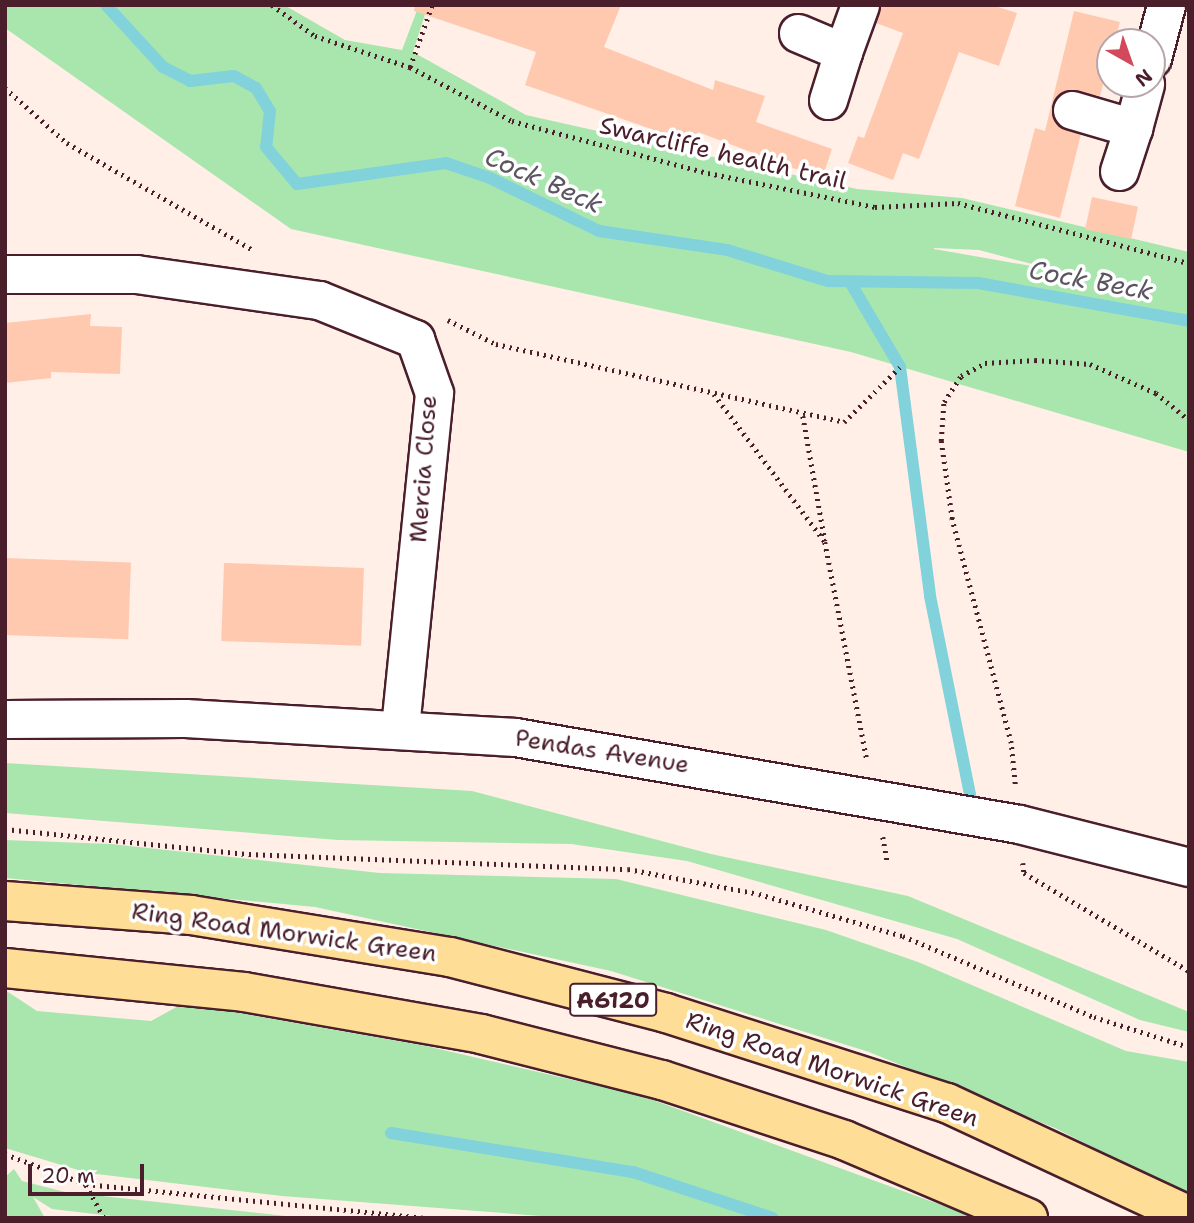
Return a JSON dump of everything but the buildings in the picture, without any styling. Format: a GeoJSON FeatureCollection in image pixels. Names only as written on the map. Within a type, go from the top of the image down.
{"type":"FeatureCollection","features":[{"type":"Feature","properties":{"kind":"highway","name":"Ring Road Morwick Green"},"geometry":{"type":"LineString","coordinates":[[5,901],[191,915],[450,957],[666,1013],[947,1103],[1189,1216]]}},
{"type":"Feature","properties":{"kind":"highway","name":"A6120"},"geometry":{"type":"LineString","coordinates":[[5,968],[244,992],[494,1037],[662,1080],[844,1140],[1028,1218]]}},
{"type":"Feature","properties":{"kind":"street"},"geometry":{"type":"LineString","coordinates":[[828,100],[860,5]]}},
{"type":"Feature","properties":{"kind":"street"},"geometry":{"type":"LineString","coordinates":[[1160,28],[1166,5]]}},
{"type":"Feature","properties":{"kind":"street"},"geometry":{"type":"LineString","coordinates":[[798,33],[843,52]]}},
{"type":"Feature","properties":{"kind":"street"},"geometry":{"type":"LineString","coordinates":[[1119,171],[1141,98]]}},
{"type":"Feature","properties":{"kind":"street"},"geometry":{"type":"LineString","coordinates":[[1072,110],[1133,128]]}},
{"type":"Feature","properties":{"kind":"street","name":"Mercia Close"},"geometry":{"type":"LineString","coordinates":[[5,274],[136,274],[318,300],[415,339],[434,393],[400,727]]}},
{"type":"Feature","properties":{"kind":"street","name":"Pendas Avenue"},"geometry":{"type":"LineString","coordinates":[[5,719],[400,727],[515,737],[875,796],[1019,824],[1189,867]]}},
{"type":"Feature","properties":{"kind":"path","name":"Swarcliffe health trail"},"geometry":{"type":"LineString","coordinates":[[272,5],[316,36],[410,68],[512,121],[708,173],[876,207],[958,203],[1189,263]]}},
{"type":"Feature","properties":{"kind":"path"},"geometry":{"type":"LineString","coordinates":[[410,68],[432,5]]}},
{"type":"Feature","properties":{"kind":"path"},"geometry":{"type":"LineString","coordinates":[[5,88],[67,144],[264,256]]}},
{"type":"Feature","properties":{"kind":"path"},"geometry":{"type":"LineString","coordinates":[[435,314],[496,344],[803,416],[844,422],[900,367]]}},
{"type":"Feature","properties":{"kind":"path"},"geometry":{"type":"LineString","coordinates":[[1189,420],[1156,393],[1090,364],[1035,360],[985,363],[961,376],[944,402],[941,441],[953,519],[1011,743],[1024,873],[1189,971]]}},
{"type":"Feature","properties":{"kind":"path"},"geometry":{"type":"LineString","coordinates":[[714,394],[825,542]]}},
{"type":"Feature","properties":{"kind":"path"},"geometry":{"type":"LineString","coordinates":[[803,416],[888,864]]}},
{"type":"Feature","properties":{"kind":"path"},"geometry":{"type":"LineString","coordinates":[[5,829],[249,854],[628,869],[759,894],[903,936],[1094,1017],[1189,1047]]}},
{"type":"Feature","properties":{"kind":"path"},"geometry":{"type":"LineString","coordinates":[[5,1154],[86,1184],[425,1218]]}},
{"type":"Feature","properties":{"kind":"path"},"geometry":{"type":"LineString","coordinates":[[86,1184],[104,1218]]}},
{"type":"Feature","properties":{"kind":"green space"},"geometry":{"type":"Polygon","coordinates":[[[5,5],[284,5],[345,40],[402,50],[419,5],[428,5],[413,52],[526,115],[857,189],[962,198],[1189,252],[1189,452],[851,352],[291,229],[5,28],[5,5]],[[934,248],[1054,270],[979,250],[934,248]]]}},
{"type":"Feature","properties":{"kind":"green space"},"geometry":{"type":"Polygon","coordinates":[[[5,763],[472,791],[711,854],[908,896],[1189,1012],[1189,1032],[1140,1020],[957,939],[687,861],[571,844],[338,840],[5,813],[5,763]]]}},
{"type":"Feature","properties":{"kind":"green space"},"geometry":{"type":"Polygon","coordinates":[[[5,840],[111,844],[380,873],[616,879],[826,930],[918,962],[1126,1051],[1189,1062],[1189,1196],[1055,1128],[869,1052],[611,971],[315,907],[5,878],[5,840]]]}},
{"type":"Feature","properties":{"kind":"green space"},"geometry":{"type":"Polygon","coordinates":[[[5,990],[37,1011],[151,1021],[182,1004],[210,1008],[426,1046],[642,1096],[977,1218],[567,1218],[282,1196],[88,1173],[5,1148],[5,990]]]}},
{"type":"Feature","properties":{"kind":"green space"},"geometry":{"type":"Polygon","coordinates":[[[14,1169],[22,1181],[65,1192],[304,1218],[129,1218],[52,1209],[33,1197],[45,1218],[5,1218],[5,1177],[14,1169]]]}},
{"type":"Feature","properties":{"kind":"waterway","name":"Cock Beck"},"geometry":{"type":"LineString","coordinates":[[106,5],[163,67],[190,81],[234,76],[256,88],[270,111],[266,147],[297,184],[446,163],[490,178],[599,231],[727,250],[828,281],[978,283],[1189,321]]}},
{"type":"Feature","properties":{"kind":"waterway"},"geometry":{"type":"LineString","coordinates":[[850,282],[900,367],[930,596],[971,799]]}},
{"type":"Feature","properties":{"kind":"waterway"},"geometry":{"type":"LineString","coordinates":[[391,1133],[633,1172],[773,1218]]}}]}
